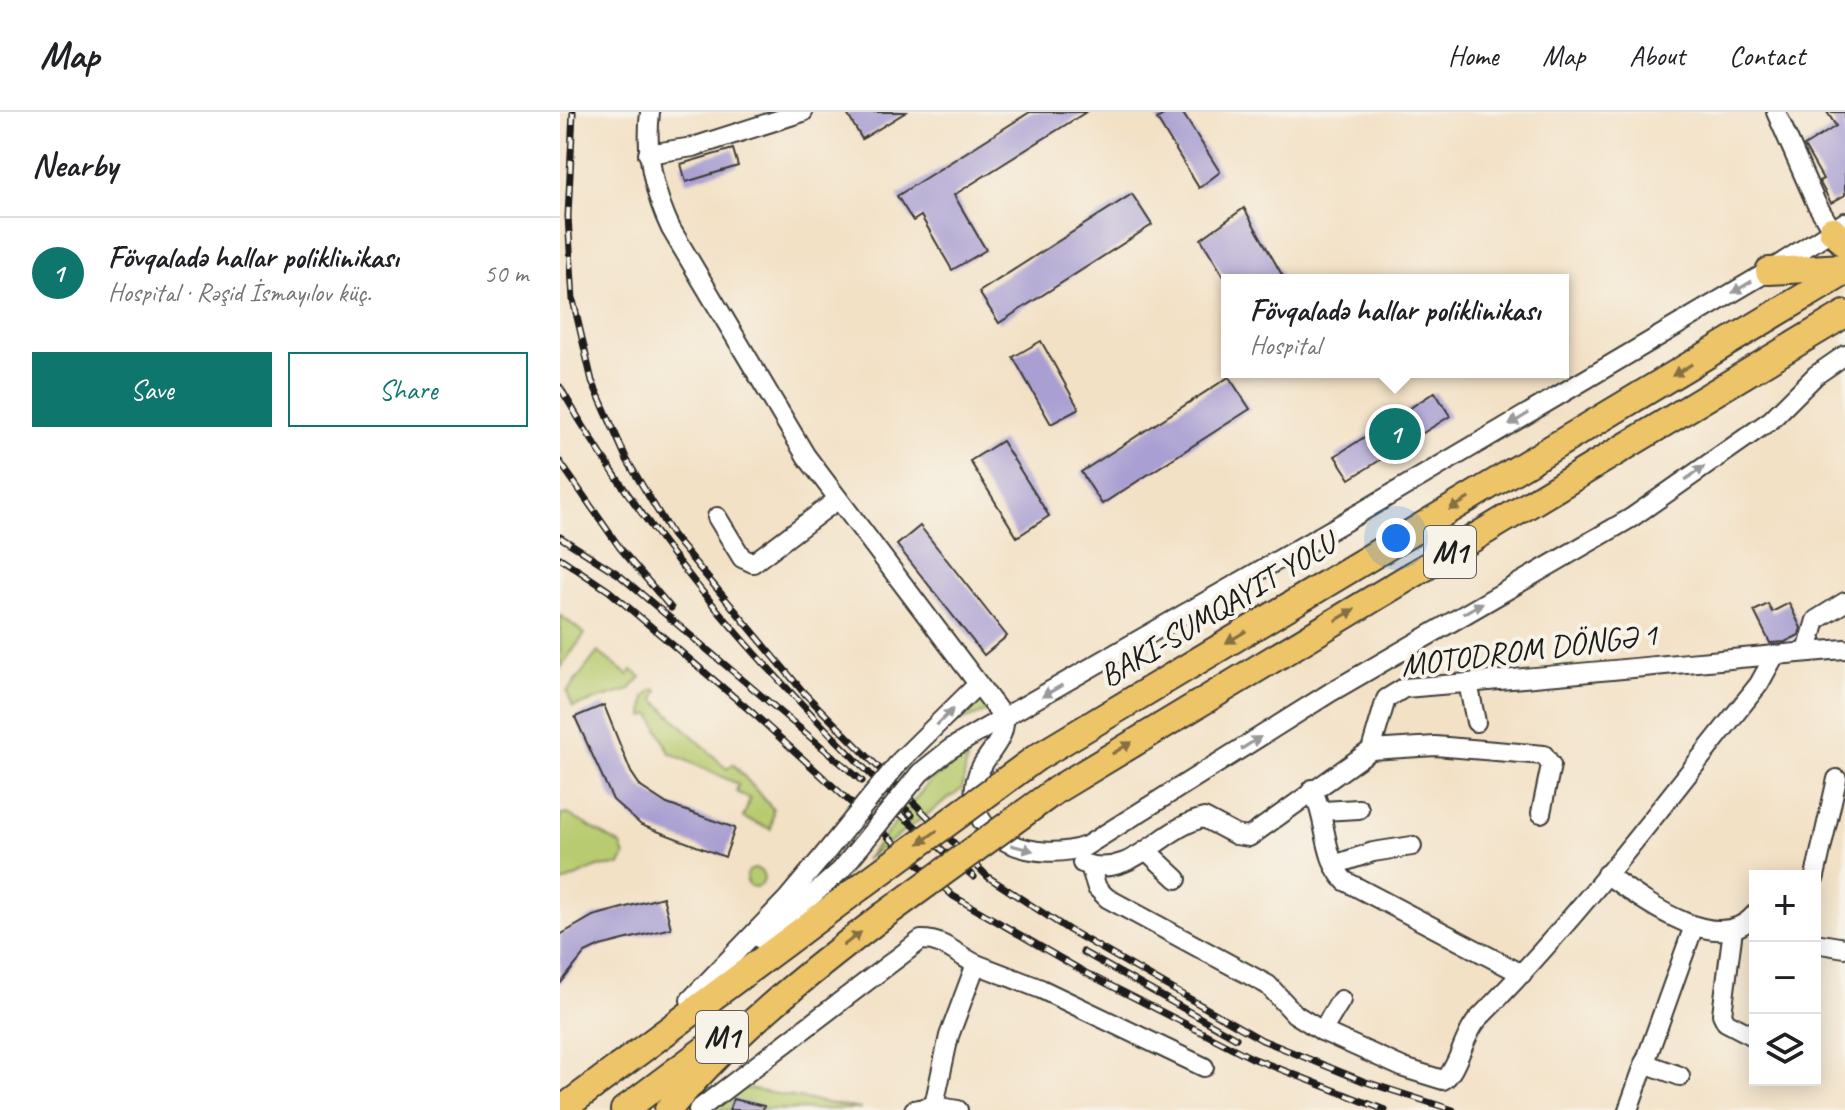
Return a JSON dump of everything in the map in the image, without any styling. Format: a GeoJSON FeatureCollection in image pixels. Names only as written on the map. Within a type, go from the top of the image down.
{"type":"FeatureCollection","features":[{"type":"Feature","properties":{"kind":"highway"},"geometry":{"type":"LineString","coordinates":[[1769,271],[1845,270]]}},
{"type":"Feature","properties":{"kind":"highway","name":"M1"},"geometry":{"type":"LineString","coordinates":[[850,879],[1036,758],[1845,270]]}},
{"type":"Feature","properties":{"kind":"highway","name":"M1"},"geometry":{"type":"LineString","coordinates":[[624,1110],[1056,790],[1845,314]]}},
{"type":"Feature","properties":{"kind":"highway"},"geometry":{"type":"LineString","coordinates":[[561,1110],[850,879]]}},
{"type":"Feature","properties":{"kind":"highway"},"geometry":{"type":"LineString","coordinates":[[668,1110],[705,1069],[821,963]]}},
{"type":"Feature","properties":{"kind":"street"},"geometry":{"type":"LineString","coordinates":[[650,112],[648,154],[660,205],[671,229],[806,456],[1004,718],[1003,734],[977,774],[976,806],[981,818],[999,839],[1010,845],[1052,854],[1086,846],[1425,635],[1587,547],[1771,420],[1816,375],[1845,355]]}},
{"type":"Feature","properties":{"kind":"street"},"geometry":{"type":"LineString","coordinates":[[648,154],[693,147],[803,112]]}},
{"type":"Feature","properties":{"kind":"street"},"geometry":{"type":"LineString","coordinates":[[607,1075],[711,981],[803,907],[850,879],[920,773],[950,749],[1769,271],[1841,232],[1816,203],[1776,112]]}},
{"type":"Feature","properties":{"kind":"street"},"geometry":{"type":"LineString","coordinates":[[717,517],[742,558],[753,563],[837,500]]}},
{"type":"Feature","properties":{"kind":"street"},"geometry":{"type":"LineString","coordinates":[[1807,652],[1816,620],[1845,602]]}},
{"type":"Feature","properties":{"kind":"street","name":"MOTODROM DÖNGƏ 1"},"geometry":{"type":"LineString","coordinates":[[1371,750],[1378,735],[1381,711],[1392,692],[1404,688],[1845,649]]}},
{"type":"Feature","properties":{"kind":"street"},"geometry":{"type":"LineString","coordinates":[[1090,866],[1097,888],[1107,898],[1268,985],[1295,1014],[1322,1031],[1391,1063],[1443,1080],[1451,1074],[1474,1023],[1522,974],[1606,874],[1759,684],[1775,655]]}},
{"type":"Feature","properties":{"kind":"street"},"geometry":{"type":"LineString","coordinates":[[1468,683],[1476,722]]}},
{"type":"Feature","properties":{"kind":"street"},"geometry":{"type":"LineString","coordinates":[[711,981],[823,856],[906,755],[978,684]]}},
{"type":"Feature","properties":{"kind":"street"},"geometry":{"type":"LineString","coordinates":[[906,755],[982,730]]}},
{"type":"Feature","properties":{"kind":"street"},"geometry":{"type":"LineString","coordinates":[[1070,852],[1090,866],[1118,865],[1204,818],[1236,835],[1249,837],[1312,789],[1371,750],[1435,746],[1544,755],[1551,765],[1541,813]]}},
{"type":"Feature","properties":{"kind":"street"},"geometry":{"type":"LineString","coordinates":[[1816,870],[1837,779]]}},
{"type":"Feature","properties":{"kind":"street"},"geometry":{"type":"LineString","coordinates":[[1312,789],[1322,811],[1334,865],[1356,889],[1522,974]]}},
{"type":"Feature","properties":{"kind":"street"},"geometry":{"type":"LineString","coordinates":[[1322,811],[1359,809]]}},
{"type":"Feature","properties":{"kind":"street"},"geometry":{"type":"LineString","coordinates":[[1334,865],[1373,852],[1412,846]]}},
{"type":"Feature","properties":{"kind":"street"},"geometry":{"type":"LineString","coordinates":[[1147,851],[1177,879]]}},
{"type":"Feature","properties":{"kind":"street"},"geometry":{"type":"LineString","coordinates":[[1606,874],[1663,913],[1694,926],[1748,925],[1722,1014],[1726,1022],[1749,1034]]}},
{"type":"Feature","properties":{"kind":"street"},"geometry":{"type":"LineString","coordinates":[[1628,1110],[1694,926]]}},
{"type":"Feature","properties":{"kind":"street"},"geometry":{"type":"LineString","coordinates":[[698,1110],[921,940],[939,941],[976,964],[1029,984],[1204,1067]]}},
{"type":"Feature","properties":{"kind":"street"},"geometry":{"type":"LineString","coordinates":[[1821,944],[1845,948]]}},
{"type":"Feature","properties":{"kind":"street"},"geometry":{"type":"LineString","coordinates":[[933,1108],[945,1049],[976,964]]}},
{"type":"Feature","properties":{"kind":"street"},"geometry":{"type":"LineString","coordinates":[[1322,1031],[1341,1000]]}},
{"type":"Feature","properties":{"kind":"street"},"geometry":{"type":"LineString","coordinates":[[1644,1063],[1680,1076]]}},
{"type":"Feature","properties":{"kind":"street"},"geometry":{"type":"LineString","coordinates":[[914,1110],[958,1110]]}},
{"type":"Feature","properties":{"kind":"green space"},"geometry":{"type":"Polygon","coordinates":[[[560,615],[585,634],[560,668],[560,615]]]}},
{"type":"Feature","properties":{"kind":"green space"},"geometry":{"type":"Polygon","coordinates":[[[598,652],[628,675],[632,670],[641,677],[629,690],[573,707],[567,692],[598,652]]]}},
{"type":"Feature","properties":{"kind":"green space"},"geometry":{"type":"Polygon","coordinates":[[[654,689],[658,691],[654,699],[727,769],[733,764],[773,809],[771,829],[743,818],[750,799],[736,792],[738,784],[670,753],[651,714],[644,717],[645,697],[654,689]]]}},
{"type":"Feature","properties":{"kind":"green space"},"geometry":{"type":"Polygon","coordinates":[[[981,695],[991,710],[952,724],[981,695]]]}},
{"type":"Feature","properties":{"kind":"green space"},"geometry":{"type":"Polygon","coordinates":[[[968,754],[962,789],[865,860],[930,781],[968,754]]]}},
{"type":"Feature","properties":{"kind":"green space"},"geometry":{"type":"Polygon","coordinates":[[[568,814],[621,845],[625,856],[620,865],[597,867],[560,884],[560,815],[568,814]]]}},
{"type":"Feature","properties":{"kind":"green space"},"geometry":{"type":"Polygon","coordinates":[[[755,869],[764,878],[755,887],[746,878],[755,869]]]}},
{"type":"Feature","properties":{"kind":"green space"},"geometry":{"type":"Polygon","coordinates":[[[737,1087],[861,1109],[705,1110],[737,1087]]]}},
{"type":"Feature","properties":{"kind":"building"},"geometry":{"type":"Polygon","coordinates":[[[846,112],[906,112],[862,139],[846,112]]]}},
{"type":"Feature","properties":{"kind":"building"},"geometry":{"type":"Polygon","coordinates":[[[1030,112],[1086,112],[954,195],[986,250],[952,270],[921,216],[913,221],[897,196],[1030,112]]]}},
{"type":"Feature","properties":{"kind":"building"},"geometry":{"type":"Polygon","coordinates":[[[1168,112],[1182,112],[1220,172],[1199,188],[1157,119],[1168,112]]]}},
{"type":"Feature","properties":{"kind":"building"},"geometry":{"type":"Polygon","coordinates":[[[1827,112],[1845,112],[1845,195],[1831,203],[1819,181],[1823,179],[1804,146],[1836,126],[1827,112]]]}},
{"type":"Feature","properties":{"kind":"building"},"geometry":{"type":"Polygon","coordinates":[[[733,149],[738,166],[686,182],[681,164],[733,149]]]}},
{"type":"Feature","properties":{"kind":"building"},"geometry":{"type":"Polygon","coordinates":[[[1132,194],[1152,225],[999,323],[979,292],[1132,194]]]}},
{"type":"Feature","properties":{"kind":"building"},"geometry":{"type":"Polygon","coordinates":[[[1244,208],[1282,274],[1222,274],[1201,239],[1244,208]]]}},
{"type":"Feature","properties":{"kind":"building"},"geometry":{"type":"Polygon","coordinates":[[[1041,341],[1079,409],[1051,424],[1013,357],[1041,341]]]}},
{"type":"Feature","properties":{"kind":"building"},"geometry":{"type":"Polygon","coordinates":[[[1227,378],[1250,409],[1102,504],[1081,472],[1227,378]]]}},
{"type":"Feature","properties":{"kind":"building"},"geometry":{"type":"Polygon","coordinates":[[[1435,392],[1450,416],[1350,479],[1335,456],[1435,392]]]}},
{"type":"Feature","properties":{"kind":"building"},"geometry":{"type":"Polygon","coordinates":[[[1002,441],[1049,516],[1017,537],[970,461],[1002,441]]]}},
{"type":"Feature","properties":{"kind":"building"},"geometry":{"type":"Polygon","coordinates":[[[920,526],[1007,636],[984,655],[897,545],[920,526]]]}},
{"type":"Feature","properties":{"kind":"building"},"geometry":{"type":"Polygon","coordinates":[[[1789,603],[1801,628],[1799,635],[1785,642],[1770,643],[1754,611],[1768,604],[1772,612],[1789,603]]]}},
{"type":"Feature","properties":{"kind":"building"},"geometry":{"type":"Polygon","coordinates":[[[604,705],[631,772],[641,787],[667,804],[735,828],[725,857],[641,825],[613,800],[575,717],[604,705]]]}},
{"type":"Feature","properties":{"kind":"building"},"geometry":{"type":"Polygon","coordinates":[[[663,897],[671,928],[600,946],[585,953],[560,984],[560,935],[593,916],[663,897]]]}},
{"type":"Feature","properties":{"kind":"building"},"geometry":{"type":"Polygon","coordinates":[[[733,1099],[764,1106],[763,1110],[729,1110],[733,1099]]]}},
{"type":"Feature","properties":{"kind":"railway"},"geometry":{"type":"LineString","coordinates":[[573,112],[568,216],[573,300],[592,381],[627,460],[672,535],[805,694],[988,877],[1069,930],[1262,1040],[1363,1081],[1453,1110]]}},
{"type":"Feature","properties":{"kind":"railway"},"geometry":{"type":"LineString","coordinates":[[560,387],[635,504],[720,613],[813,716],[912,815]]}},
{"type":"Feature","properties":{"kind":"railway"},"geometry":{"type":"LineString","coordinates":[[560,462],[620,548],[671,608]]}},
{"type":"Feature","properties":{"kind":"railway"},"geometry":{"type":"LineString","coordinates":[[560,537],[618,574],[862,781]]}},
{"type":"Feature","properties":{"kind":"railway"},"geometry":{"type":"LineString","coordinates":[[560,558],[609,591],[754,714],[953,896],[1086,973],[1252,1058],[1385,1110]]}},
{"type":"Feature","properties":{"kind":"railway"},"geometry":{"type":"LineString","coordinates":[[898,812],[974,877]]}},
{"type":"Feature","properties":{"kind":"railway"},"geometry":{"type":"LineString","coordinates":[[1083,952],[1236,1038]]}},
{"type":"Feature","properties":{"kind":"place","name":"Fövqaladə hallar poliklinikası"},"geometry":{"type":"Point","coordinates":[1395,434]}}]}
